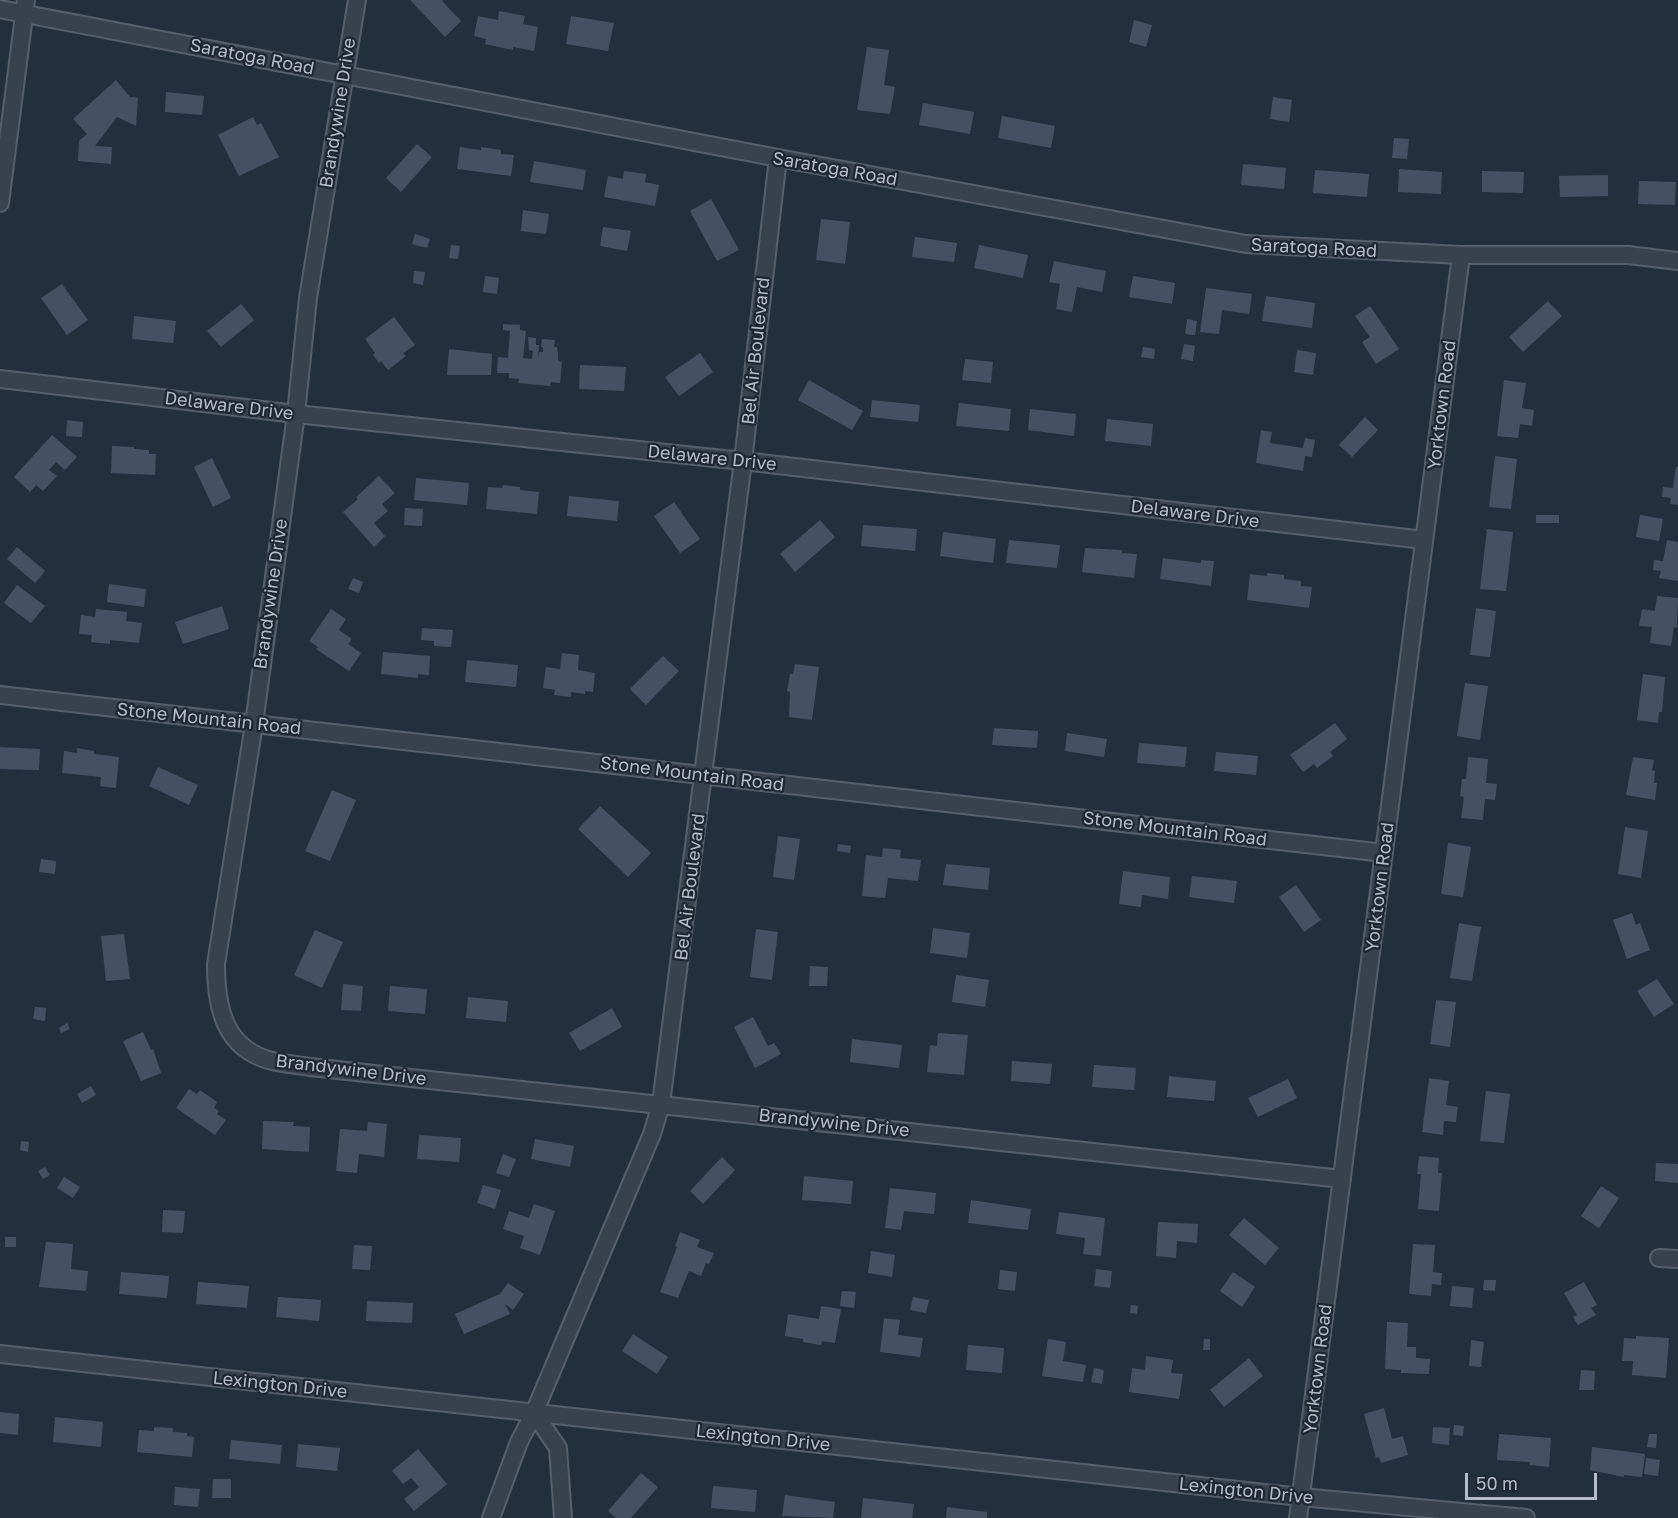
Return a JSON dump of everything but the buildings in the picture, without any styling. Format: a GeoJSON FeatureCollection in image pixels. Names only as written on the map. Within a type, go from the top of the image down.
{"type":"FeatureCollection","features":[{"type":"Feature","properties":{"kind":"street","name":"Brandywine Drive"},"geometry":{"type":"LineString","coordinates":[[357,0],[308,298],[296,414],[254,724],[216,964],[219,1010],[228,1030],[249,1051],[271,1061],[310,1067],[1342,1179]]}},
{"type":"Feature","properties":{"kind":"street","name":"Saratoga Road"},"geometry":{"type":"LineString","coordinates":[[0,9],[25,7],[344,74],[778,158],[1246,244],[1461,255],[1603,254],[1678,261]]}},
{"type":"Feature","properties":{"kind":"street"},"geometry":{"type":"LineString","coordinates":[[0,203],[25,7]]}},
{"type":"Feature","properties":{"kind":"street","name":"Bel Air Boulevard"},"geometry":{"type":"LineString","coordinates":[[491,1518],[519,1442],[534,1413],[652,1134],[661,1104],[743,461],[778,158]]}},
{"type":"Feature","properties":{"kind":"street","name":"Yorktown Road"},"geometry":{"type":"LineString","coordinates":[[1298,1518],[1461,255]]}},
{"type":"Feature","properties":{"kind":"street","name":"Delaware Drive"},"geometry":{"type":"LineString","coordinates":[[0,379],[296,414],[743,461],[1424,540]]}},
{"type":"Feature","properties":{"kind":"street","name":"Stone Mountain Road"},"geometry":{"type":"LineString","coordinates":[[0,695],[1384,853]]}},
{"type":"Feature","properties":{"kind":"street"},"geometry":{"type":"LineString","coordinates":[[1659,1258],[1678,1259]]}},
{"type":"Feature","properties":{"kind":"street","name":"Lexington Drive"},"geometry":{"type":"LineString","coordinates":[[0,1354],[1301,1497],[1526,1518]]}},
{"type":"Feature","properties":{"kind":"street"},"geometry":{"type":"LineString","coordinates":[[534,1413],[558,1448],[563,1518]]}}]}
